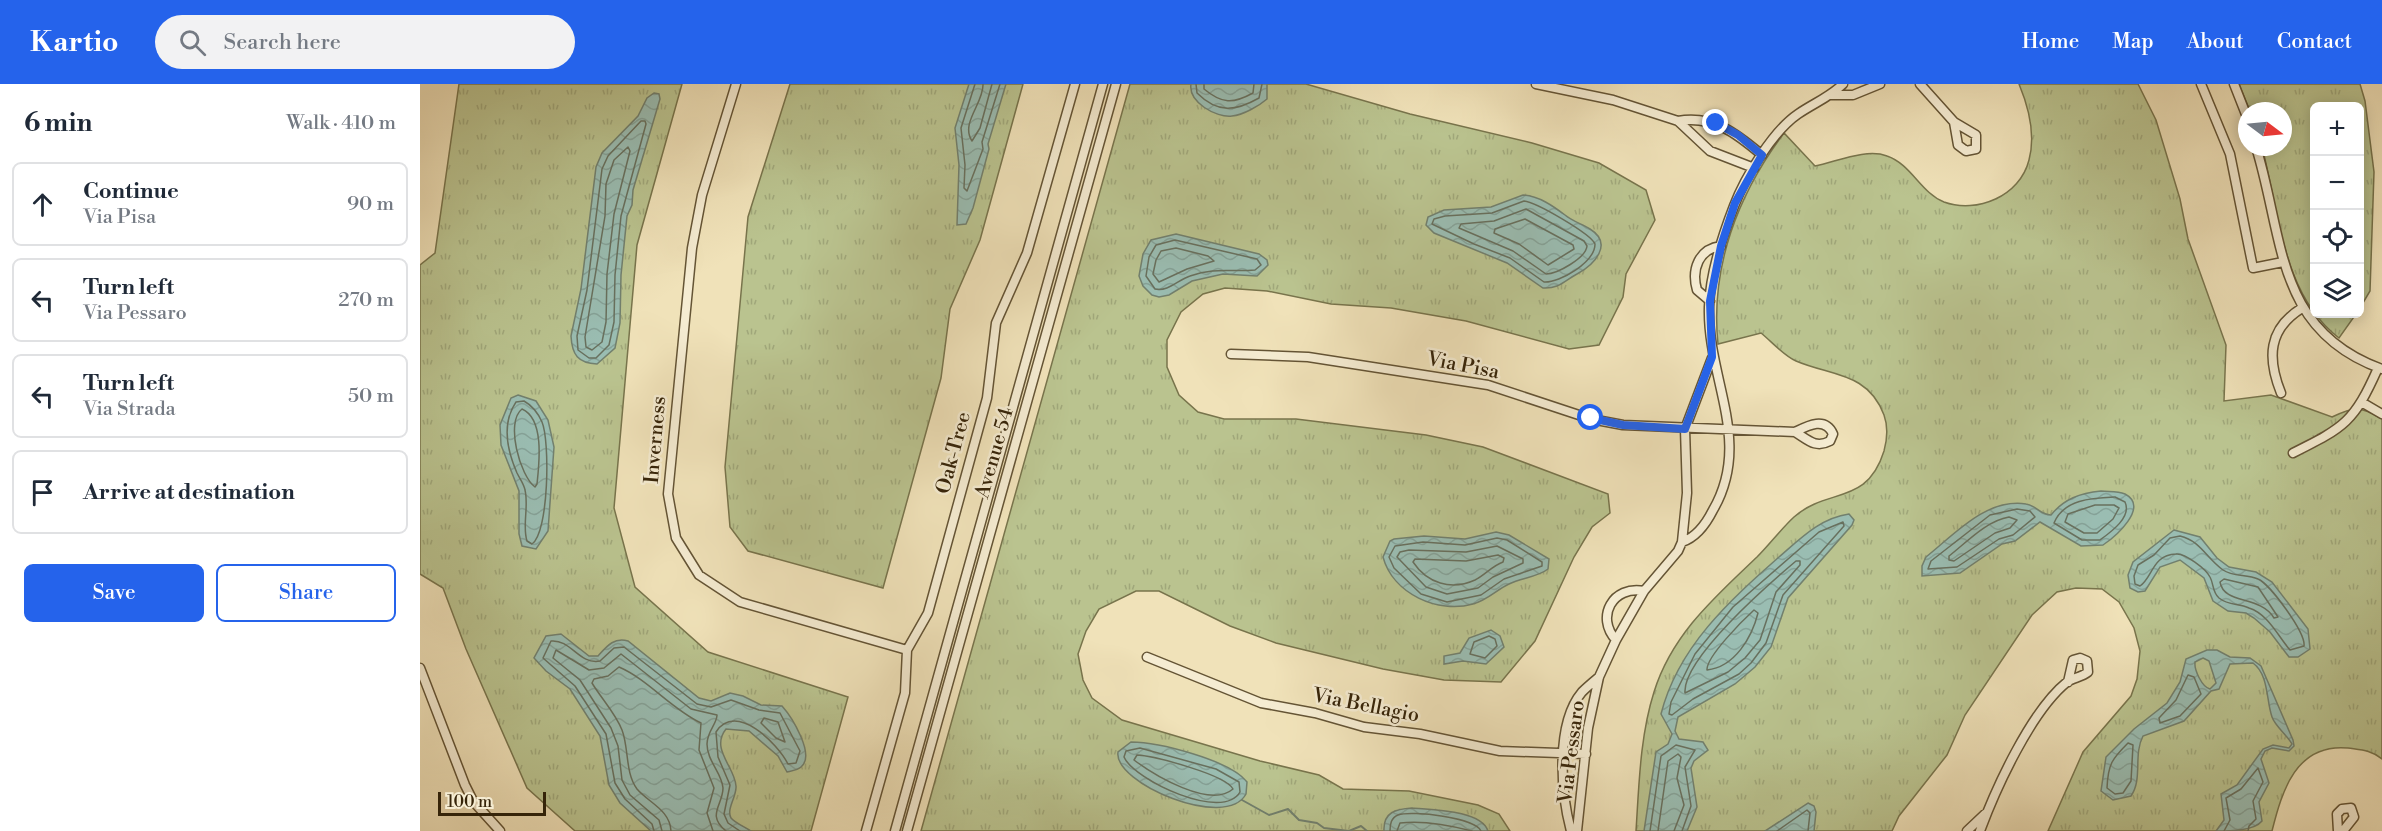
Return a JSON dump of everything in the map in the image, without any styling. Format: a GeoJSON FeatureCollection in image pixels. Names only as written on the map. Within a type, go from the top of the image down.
{"type":"FeatureCollection","features":[{"type":"Feature","properties":{"kind":"street","name":"Inverness"},"geometry":{"type":"LineString","coordinates":[[736,84],[702,195],[692,248],[668,494],[676,538],[699,575],[740,602],[907,650]]}},
{"type":"Feature","properties":{"kind":"street","name":"Oak-Tree"},"geometry":{"type":"LineString","coordinates":[[866,831],[905,693],[907,650],[928,613],[987,398],[996,323],[1027,253],[1075,84]]}},
{"type":"Feature","properties":{"kind":"street","name":"Avenue 54"},"geometry":{"type":"LineString","coordinates":[[895,831],[1103,84]]}},
{"type":"Feature","properties":{"kind":"street","name":"Avenue 54"},"geometry":{"type":"LineString","coordinates":[[907,831],[1116,84]]}},
{"type":"Feature","properties":{"kind":"street"},"geometry":{"type":"LineString","coordinates":[[1536,84],[1613,100],[1678,121],[1710,151],[1754,168]]}},
{"type":"Feature","properties":{"kind":"street","name":"Via Pessaro"},"geometry":{"type":"LineString","coordinates":[[1682,542],[1690,539],[1706,523],[1724,492],[1730,464],[1727,408],[1712,357],[1710,301],[1721,246],[1735,203],[1778,131],[1797,114],[1832,95],[1844,84]]}},
{"type":"Feature","properties":{"kind":"street","name":"Via Pessaro"},"geometry":{"type":"LineString","coordinates":[[1832,95],[1853,95],[1880,84]]}},
{"type":"Feature","properties":{"kind":"street"},"geometry":{"type":"LineString","coordinates":[[1920,84],[1954,122]]}},
{"type":"Feature","properties":{"kind":"street"},"geometry":{"type":"LineString","coordinates":[[2200,84],[2230,154],[2253,268],[2283,262]]}},
{"type":"Feature","properties":{"kind":"street"},"geometry":{"type":"LineString","coordinates":[[2234,84],[2241,102]]}},
{"type":"Feature","properties":{"kind":"street"},"geometry":{"type":"LineString","coordinates":[[1678,121],[1695,118],[1716,123],[1738,135],[1762,155]]}},
{"type":"Feature","properties":{"kind":"street"},"geometry":{"type":"LineString","coordinates":[[2258,156],[2283,262],[2302,308],[2318,330],[2348,352],[2380,368],[2363,403],[2349,420],[2331,434],[2293,453]]}},
{"type":"Feature","properties":{"kind":"street"},"geometry":{"type":"LineString","coordinates":[[1710,301],[1697,290],[1696,267],[1704,252],[1711,247],[1721,246]]}},
{"type":"Feature","properties":{"kind":"street"},"geometry":{"type":"LineString","coordinates":[[2282,393],[2275,377],[2273,357],[2275,338],[2289,316],[2302,308]]}},
{"type":"Feature","properties":{"kind":"street","name":"Via Pisa"},"geometry":{"type":"LineString","coordinates":[[1231,354],[1308,357],[1488,385],[1591,418],[1623,425],[1795,432]]}},
{"type":"Feature","properties":{"kind":"street","name":"Via Pessaro"},"geometry":{"type":"LineString","coordinates":[[1577,831],[1586,754],[1599,676],[1616,640],[1644,591],[1678,551],[1682,542],[1687,493],[1685,429],[1712,357]]}},
{"type":"Feature","properties":{"kind":"street"},"geometry":{"type":"LineString","coordinates":[[2363,403],[2382,414]]}},
{"type":"Feature","properties":{"kind":"street"},"geometry":{"type":"LineString","coordinates":[[1616,640],[1606,625],[1606,616],[1612,600],[1629,590],[1644,591]]}},
{"type":"Feature","properties":{"kind":"street","name":"Via Bellagio"},"geometry":{"type":"LineString","coordinates":[[1147,657],[1261,703],[1315,713],[1364,727],[1420,734],[1500,751],[1586,754]]}},
{"type":"Feature","properties":{"kind":"street"},"geometry":{"type":"LineString","coordinates":[[420,668],[465,785],[473,801],[496,830]]}},
{"type":"Feature","properties":{"kind":"street","name":"Via Pessaro"},"geometry":{"type":"LineString","coordinates":[[1571,831],[1564,805],[1564,752],[1571,711],[1581,693],[1599,676]]}},
{"type":"Feature","properties":{"kind":"street"},"geometry":{"type":"LineString","coordinates":[[1980,831],[1987,811],[2028,729],[2068,682]]}},
{"type":"Feature","properties":{"kind":"street"},"geometry":{"type":"LineString","coordinates":[[2338,831],[2337,814],[2348,807],[2353,811],[2354,817],[2343,831]]}},
{"type":"Feature","properties":{"kind":"street"},"geometry":{"type":"LineString","coordinates":[[1967,831],[1987,811]]}},
{"type":"Feature","properties":{"kind":"green space"},"geometry":{"type":"Polygon","coordinates":[[[459,84],[682,84],[637,245],[614,508],[635,587],[708,652],[848,697],[811,831],[575,831],[527,788],[466,649],[443,588],[420,574],[420,265],[435,253],[459,84]]]}},
{"type":"Feature","properties":{"kind":"green space"},"geometry":{"type":"Polygon","coordinates":[[[790,84],[1023,84],[980,240],[950,309],[941,378],[883,588],[748,551],[730,527],[725,467],[748,217],[790,84]]]}},
{"type":"Feature","properties":{"kind":"green space"},"geometry":{"type":"Polygon","coordinates":[[[1130,84],[1306,84],[1410,114],[1532,143],[1599,163],[1646,190],[1655,220],[1626,274],[1623,297],[1599,345],[1569,349],[1466,321],[1391,308],[1331,304],[1267,291],[1225,288],[1203,294],[1181,312],[1167,340],[1167,367],[1179,395],[1198,412],[1224,419],[1296,419],[1426,435],[1483,447],[1608,494],[1610,513],[1592,527],[1574,557],[1535,641],[1501,682],[1444,680],[1383,669],[1276,643],[1230,626],[1159,591],[1136,591],[1099,609],[1086,631],[1078,654],[1083,680],[1092,698],[1122,720],[1260,761],[1319,775],[1343,789],[1409,791],[1478,805],[1499,814],[1510,831],[921,831],[1130,84]]]}},
{"type":"Feature","properties":{"kind":"green space"},"geometry":{"type":"Polygon","coordinates":[[[2019,84],[2138,84],[2156,120],[2180,199],[2188,239],[2226,345],[2224,401],[2271,395],[2332,417],[2357,409],[2382,419],[2382,759],[2370,752],[2348,748],[2330,748],[2316,753],[2294,773],[2281,800],[2272,831],[2048,831],[2083,752],[2131,696],[2137,679],[2140,651],[2134,628],[2119,602],[2102,589],[2076,588],[2057,592],[2032,615],[1965,715],[1947,755],[1899,816],[1892,831],[1636,831],[1641,761],[1649,709],[1662,671],[1683,634],[1794,517],[1820,502],[1857,488],[1868,480],[1877,468],[1885,447],[1887,428],[1884,415],[1877,401],[1858,383],[1791,359],[1761,333],[1718,344],[1718,287],[1723,259],[1741,206],[1753,181],[1784,133],[1815,166],[1851,156],[1879,154],[1903,165],[1929,192],[1944,202],[1970,206],[1996,199],[2017,183],[2024,173],[2031,150],[2032,131],[2026,102],[2019,84]]]}},
{"type":"Feature","properties":{"kind":"green space"},"geometry":{"type":"Polygon","coordinates":[[[2239,84],[2360,84],[2365,101],[2374,172],[2370,291],[2364,301],[2364,102],[2310,102],[2310,306],[2294,276],[2285,250],[2264,156],[2292,156],[2292,102],[2246,102],[2239,84]]]}},
{"type":"Feature","properties":{"kind":"green space"},"geometry":{"type":"Polygon","coordinates":[[[2319,318],[2353,318],[2339,338],[2319,318]]]}},
{"type":"Feature","properties":{"kind":"water"},"geometry":{"type":"Polygon","coordinates":[[[969,84],[1006,84],[988,144],[989,149],[973,208],[966,224],[957,225],[959,165],[955,128],[969,84]]]}},
{"type":"Feature","properties":{"kind":"water"},"geometry":{"type":"Polygon","coordinates":[[[1191,84],[1267,84],[1267,99],[1246,112],[1226,116],[1211,112],[1198,103],[1191,91],[1191,84]]]}},
{"type":"Feature","properties":{"kind":"water"},"geometry":{"type":"Polygon","coordinates":[[[654,93],[659,94],[660,99],[633,190],[632,205],[627,216],[621,275],[620,323],[615,348],[597,364],[585,362],[577,357],[571,336],[581,289],[596,167],[602,153],[638,116],[647,98],[654,93]]]}},
{"type":"Feature","properties":{"kind":"water"},"geometry":{"type":"Polygon","coordinates":[[[1523,195],[1535,197],[1551,205],[1590,229],[1600,241],[1601,247],[1595,260],[1557,286],[1543,288],[1507,263],[1434,233],[1426,225],[1428,217],[1444,210],[1491,207],[1523,195]]]}},
{"type":"Feature","properties":{"kind":"water"},"geometry":{"type":"Polygon","coordinates":[[[1176,234],[1259,254],[1267,260],[1268,265],[1257,276],[1223,274],[1192,281],[1169,295],[1159,297],[1152,295],[1143,286],[1139,276],[1143,254],[1151,240],[1176,234]]]}},
{"type":"Feature","properties":{"kind":"water"},"geometry":{"type":"Polygon","coordinates":[[[518,395],[536,401],[548,420],[554,447],[548,531],[536,549],[522,546],[519,534],[519,491],[501,445],[500,425],[511,398],[518,395]]]}},
{"type":"Feature","properties":{"kind":"water"},"geometry":{"type":"Polygon","coordinates":[[[2101,491],[2125,494],[2132,500],[2134,506],[2132,514],[2122,529],[2103,545],[2081,546],[2040,522],[2015,541],[2002,544],[1960,573],[1922,576],[1922,566],[1926,557],[1984,512],[2011,504],[2026,504],[2051,515],[2073,498],[2101,491]]]}},
{"type":"Feature","properties":{"kind":"water"},"geometry":{"type":"Polygon","coordinates":[[[1849,514],[1854,520],[1852,525],[1788,598],[1771,647],[1755,667],[1735,684],[1678,717],[1675,731],[1679,739],[1703,742],[1708,750],[1694,761],[1691,768],[1697,807],[1687,831],[1644,831],[1656,752],[1668,744],[1672,734],[1661,714],[1669,690],[1693,646],[1724,608],[1795,543],[1811,530],[1829,520],[1849,514]]]}},
{"type":"Feature","properties":{"kind":"water"},"geometry":{"type":"Polygon","coordinates":[[[2174,530],[2200,537],[2217,558],[2229,567],[2256,572],[2272,582],[2308,629],[2310,649],[2298,657],[2289,657],[2270,632],[2254,618],[2246,613],[2228,611],[2213,601],[2204,578],[2180,560],[2160,567],[2145,591],[2138,592],[2130,588],[2128,575],[2133,562],[2174,530]]]}},
{"type":"Feature","properties":{"kind":"water"},"geometry":{"type":"Polygon","coordinates":[[[1496,532],[1509,535],[1549,559],[1548,569],[1509,584],[1473,604],[1446,606],[1419,598],[1396,581],[1383,557],[1390,541],[1394,539],[1424,536],[1465,539],[1496,532]]]}},
{"type":"Feature","properties":{"kind":"water"},"geometry":{"type":"Polygon","coordinates":[[[1491,630],[1500,636],[1504,647],[1486,664],[1463,661],[1444,664],[1444,656],[1460,653],[1469,638],[1491,630]]]}},
{"type":"Feature","properties":{"kind":"water"},"geometry":{"type":"Polygon","coordinates":[[[561,634],[589,656],[598,656],[615,641],[628,641],[699,698],[711,701],[730,693],[743,696],[761,705],[782,706],[791,718],[804,745],[805,761],[800,768],[787,772],[778,756],[749,731],[726,729],[722,736],[722,751],[736,786],[730,814],[735,822],[751,831],[651,831],[620,803],[609,785],[600,736],[570,689],[546,671],[534,658],[546,636],[561,634]]]}},
{"type":"Feature","properties":{"kind":"water"},"geometry":{"type":"Polygon","coordinates":[[[2207,650],[2217,650],[2230,657],[2250,658],[2261,666],[2293,740],[2294,746],[2289,751],[2272,748],[2265,751],[2261,759],[2269,783],[2259,802],[2262,821],[2253,827],[2216,831],[2224,820],[2221,794],[2237,785],[2263,749],[2273,745],[2289,748],[2292,744],[2274,720],[2262,674],[2253,663],[2230,664],[2219,689],[2211,691],[2184,721],[2143,736],[2140,743],[2137,782],[2131,796],[2113,800],[2101,791],[2106,757],[2134,729],[2167,703],[2180,682],[2186,659],[2207,650]],[[2203,658],[2195,662],[2195,665],[2201,682],[2210,689],[2216,683],[2209,661],[2203,658]]]}},
{"type":"Feature","properties":{"kind":"water"},"geometry":{"type":"Polygon","coordinates":[[[1131,742],[1175,749],[1226,766],[1247,782],[1246,794],[1235,804],[1217,807],[1195,805],[1151,789],[1133,777],[1121,764],[1118,752],[1131,742]]]}},
{"type":"Feature","properties":{"kind":"water"},"geometry":{"type":"Polygon","coordinates":[[[1808,803],[1814,806],[1816,812],[1814,831],[1765,831],[1808,803]]]}},
{"type":"Feature","properties":{"kind":"water"},"geometry":{"type":"Polygon","coordinates":[[[1412,808],[1466,815],[1484,824],[1488,831],[1384,831],[1388,816],[1401,809],[1412,808]]]}},
{"type":"Feature","properties":{"kind":"waterway"},"geometry":{"type":"LineString","coordinates":[[1242,800],[1269,815],[1288,809],[1299,820],[1317,823],[1324,828],[1349,831],[1361,826],[1367,831]]}},
{"type":"Feature","properties":{"kind":"route"},"geometry":{"type":"LineString","coordinates":[[1591,418],[1623,425],[1685,429],[1712,357],[1709,308],[1711,286],[1721,246],[1735,203],[1762,155],[1738,135],[1716,123]]}}]}
